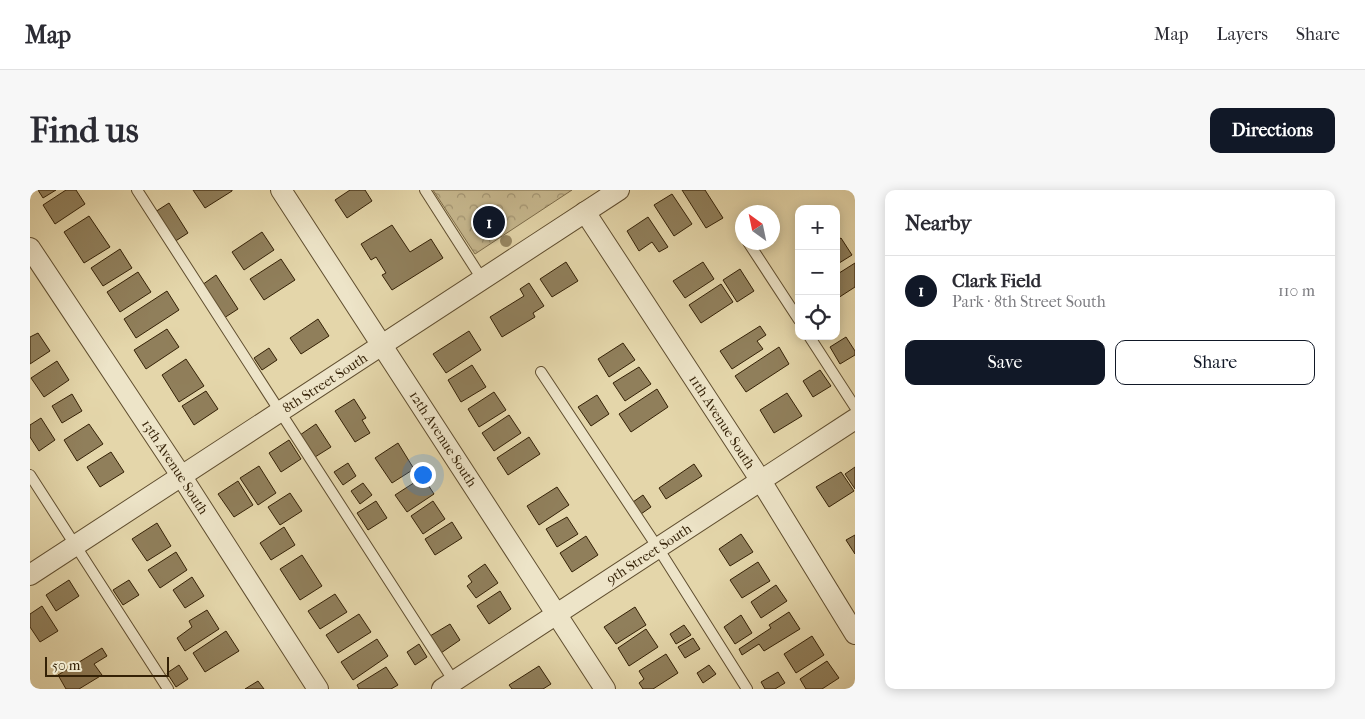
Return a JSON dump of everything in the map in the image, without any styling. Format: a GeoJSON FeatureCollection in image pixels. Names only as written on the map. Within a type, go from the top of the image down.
{"type":"FeatureCollection","features":[{"type":"Feature","properties":{"kind":"street","name":"12th Avenue South"},"geometry":{"type":"LineString","coordinates":[[281,190],[605,689]]}},
{"type":"Feature","properties":{"kind":"street","name":"8th Street South"},"geometry":{"type":"LineString","coordinates":[[30,575],[619,190]]}},
{"type":"Feature","properties":{"kind":"street","name":"11th Avenue South"},"geometry":{"type":"LineString","coordinates":[[585,212],[761,481],[855,634]]}},
{"type":"Feature","properties":{"kind":"street","name":"13th Avenue South"},"geometry":{"type":"LineString","coordinates":[[30,248],[182,477],[318,689]]}},
{"type":"Feature","properties":{"kind":"street","name":"9th Street South"},"geometry":{"type":"LineString","coordinates":[[452,686],[557,614],[855,419]]}},
{"type":"Feature","properties":{"kind":"lane"},"geometry":{"type":"LineString","coordinates":[[137,190],[280,412],[291,426],[452,686]]}},
{"type":"Feature","properties":{"kind":"lane"},"geometry":{"type":"LineString","coordinates":[[425,190],[482,279]]}},
{"type":"Feature","properties":{"kind":"lane"},"geometry":{"type":"LineString","coordinates":[[753,250],[795,314]]}},
{"type":"Feature","properties":{"kind":"lane"},"geometry":{"type":"LineString","coordinates":[[812,340],[855,406]]}},
{"type":"Feature","properties":{"kind":"lane"},"geometry":{"type":"LineString","coordinates":[[541,372],[658,548],[747,689]]}},
{"type":"Feature","properties":{"kind":"lane"},"geometry":{"type":"LineString","coordinates":[[30,475],[168,689]]}},
{"type":"Feature","properties":{"kind":"green space"},"geometry":{"type":"Polygon","coordinates":[[[433,190],[572,190],[475,254],[433,190]]]}},
{"type":"Feature","properties":{"kind":"building"},"geometry":{"type":"Polygon","coordinates":[[[38,190],[56,190],[43,198],[38,190]]]}},
{"type":"Feature","properties":{"kind":"building"},"geometry":{"type":"Polygon","coordinates":[[[66,190],[76,190],[85,204],[55,224],[43,205],[66,190]]]}},
{"type":"Feature","properties":{"kind":"building"},"geometry":{"type":"Polygon","coordinates":[[[193,190],[232,190],[232,191],[205,208],[193,190]]]}},
{"type":"Feature","properties":{"kind":"building"},"geometry":{"type":"Polygon","coordinates":[[[350,190],[365,190],[372,201],[347,218],[335,200],[350,190]]]}},
{"type":"Feature","properties":{"kind":"building"},"geometry":{"type":"Polygon","coordinates":[[[682,190],[705,190],[723,218],[706,228],[682,190]]]}},
{"type":"Feature","properties":{"kind":"building"},"geometry":{"type":"Polygon","coordinates":[[[672,194],[692,224],[674,236],[654,205],[672,194]]]}},
{"type":"Feature","properties":{"kind":"building"},"geometry":{"type":"Polygon","coordinates":[[[169,203],[188,233],[174,242],[155,212],[169,203]]]}},
{"type":"Feature","properties":{"kind":"building"},"geometry":{"type":"Polygon","coordinates":[[[89,216],[110,247],[84,263],[64,232],[89,216]]]}},
{"type":"Feature","properties":{"kind":"building"},"geometry":{"type":"Polygon","coordinates":[[[648,217],[668,247],[659,252],[652,242],[639,251],[627,231],[648,217]]]}},
{"type":"Feature","properties":{"kind":"building"},"geometry":{"type":"Polygon","coordinates":[[[392,225],[410,252],[431,239],[443,258],[392,290],[382,275],[386,273],[376,257],[371,260],[361,244],[392,225]]]}},
{"type":"Feature","properties":{"kind":"building"},"geometry":{"type":"Polygon","coordinates":[[[262,232],[274,250],[244,270],[232,252],[262,232]]]}},
{"type":"Feature","properties":{"kind":"building"},"geometry":{"type":"Polygon","coordinates":[[[840,239],[852,255],[840,262],[840,250],[840,239]]]}},
{"type":"Feature","properties":{"kind":"building"},"geometry":{"type":"Polygon","coordinates":[[[120,249],[132,268],[103,286],[91,268],[120,249]]]}},
{"type":"Feature","properties":{"kind":"building"},"geometry":{"type":"Polygon","coordinates":[[[281,259],[295,280],[264,300],[250,279],[281,259]]]}},
{"type":"Feature","properties":{"kind":"building"},"geometry":{"type":"Polygon","coordinates":[[[566,262],[578,281],[552,297],[540,279],[566,262]]]}},
{"type":"Feature","properties":{"kind":"building"},"geometry":{"type":"Polygon","coordinates":[[[703,262],[714,279],[685,298],[673,281],[703,262]]]}},
{"type":"Feature","properties":{"kind":"building"},"geometry":{"type":"Polygon","coordinates":[[[855,263],[855,287],[840,297],[840,295],[840,272],[855,263]]]}},
{"type":"Feature","properties":{"kind":"building"},"geometry":{"type":"Polygon","coordinates":[[[740,269],[754,291],[737,302],[723,280],[740,269]]]}},
{"type":"Feature","properties":{"kind":"building"},"geometry":{"type":"Polygon","coordinates":[[[138,272],[151,292],[120,312],[107,292],[138,272]]]}},
{"type":"Feature","properties":{"kind":"building"},"geometry":{"type":"Polygon","coordinates":[[[216,275],[238,309],[224,318],[202,285],[216,275]]]}},
{"type":"Feature","properties":{"kind":"building"},"geometry":{"type":"Polygon","coordinates":[[[529,283],[544,306],[533,313],[535,317],[502,337],[490,317],[524,296],[520,289],[529,283]]]}},
{"type":"Feature","properties":{"kind":"building"},"geometry":{"type":"Polygon","coordinates":[[[721,284],[733,302],[701,323],[689,305],[721,284]]]}},
{"type":"Feature","properties":{"kind":"building"},"geometry":{"type":"Polygon","coordinates":[[[167,291],[179,310],[136,338],[124,319],[167,291]]]}},
{"type":"Feature","properties":{"kind":"building"},"geometry":{"type":"Polygon","coordinates":[[[318,319],[329,336],[301,354],[290,338],[318,319]]]}},
{"type":"Feature","properties":{"kind":"building"},"geometry":{"type":"Polygon","coordinates":[[[760,326],[766,335],[757,341],[763,349],[732,369],[720,351],[760,326]]]}},
{"type":"Feature","properties":{"kind":"building"},"geometry":{"type":"Polygon","coordinates":[[[167,329],[179,347],[146,369],[134,350],[167,329]]]}},
{"type":"Feature","properties":{"kind":"building"},"geometry":{"type":"Polygon","coordinates":[[[469,331],[481,350],[446,373],[433,354],[469,331]]]}},
{"type":"Feature","properties":{"kind":"building"},"geometry":{"type":"Polygon","coordinates":[[[38,333],[50,351],[30,364],[30,337],[38,333]]]}},
{"type":"Feature","properties":{"kind":"building"},"geometry":{"type":"Polygon","coordinates":[[[846,337],[855,351],[855,355],[840,364],[830,347],[846,337]]]}},
{"type":"Feature","properties":{"kind":"building"},"geometry":{"type":"Polygon","coordinates":[[[623,343],[635,360],[609,377],[598,359],[623,343]]]}},
{"type":"Feature","properties":{"kind":"building"},"geometry":{"type":"Polygon","coordinates":[[[779,347],[789,364],[746,392],[735,376],[779,347]]]}},
{"type":"Feature","properties":{"kind":"building"},"geometry":{"type":"Polygon","coordinates":[[[269,348],[277,360],[262,370],[254,358],[269,348]]]}},
{"type":"Feature","properties":{"kind":"building"},"geometry":{"type":"Polygon","coordinates":[[[186,359],[204,386],[179,402],[162,375],[186,359]]]}},
{"type":"Feature","properties":{"kind":"building"},"geometry":{"type":"Polygon","coordinates":[[[57,361],[69,380],[44,397],[31,378],[57,361]]]}},
{"type":"Feature","properties":{"kind":"building"},"geometry":{"type":"Polygon","coordinates":[[[472,365],[486,387],[461,402],[448,380],[472,365]]]}},
{"type":"Feature","properties":{"kind":"building"},"geometry":{"type":"Polygon","coordinates":[[[639,367],[651,384],[625,401],[613,383],[639,367]]]}},
{"type":"Feature","properties":{"kind":"building"},"geometry":{"type":"Polygon","coordinates":[[[820,370],[831,386],[813,397],[803,381],[820,370]]]}},
{"type":"Feature","properties":{"kind":"building"},"geometry":{"type":"Polygon","coordinates":[[[657,389],[668,407],[631,432],[619,414],[657,389]]]}},
{"type":"Feature","properties":{"kind":"building"},"geometry":{"type":"Polygon","coordinates":[[[206,391],[218,409],[194,425],[182,406],[206,391]]]}},
{"type":"Feature","properties":{"kind":"building"},"geometry":{"type":"Polygon","coordinates":[[[494,392],[506,410],[479,427],[468,409],[494,392]]]}},
{"type":"Feature","properties":{"kind":"building"},"geometry":{"type":"Polygon","coordinates":[[[787,393],[802,416],[774,433],[760,410],[787,393]]]}},
{"type":"Feature","properties":{"kind":"building"},"geometry":{"type":"Polygon","coordinates":[[[72,394],[82,411],[62,423],[52,406],[72,394]]]}},
{"type":"Feature","properties":{"kind":"building"},"geometry":{"type":"Polygon","coordinates":[[[597,395],[609,414],[591,426],[578,407],[597,395]]]}},
{"type":"Feature","properties":{"kind":"building"},"geometry":{"type":"Polygon","coordinates":[[[354,399],[366,418],[362,420],[370,433],[355,442],[335,411],[354,399]]]}},
{"type":"Feature","properties":{"kind":"building"},"geometry":{"type":"Polygon","coordinates":[[[509,415],[521,433],[494,451],[482,433],[509,415]]]}},
{"type":"Feature","properties":{"kind":"building"},"geometry":{"type":"Polygon","coordinates":[[[41,418],[55,440],[39,451],[30,437],[30,425],[41,418]]]}},
{"type":"Feature","properties":{"kind":"building"},"geometry":{"type":"Polygon","coordinates":[[[89,424],[103,444],[77,461],[64,440],[89,424]]]}},
{"type":"Feature","properties":{"kind":"building"},"geometry":{"type":"Polygon","coordinates":[[[316,424],[331,447],[315,457],[300,435],[316,424]]]}},
{"type":"Feature","properties":{"kind":"building"},"geometry":{"type":"Polygon","coordinates":[[[529,437],[540,454],[508,475],[497,458],[529,437]]]}},
{"type":"Feature","properties":{"kind":"building"},"geometry":{"type":"Polygon","coordinates":[[[289,440],[301,459],[281,472],[269,453],[289,440]]]}},
{"type":"Feature","properties":{"kind":"building"},"geometry":{"type":"Polygon","coordinates":[[[398,443],[414,469],[392,483],[375,458],[398,443]]]}},
{"type":"Feature","properties":{"kind":"building"},"geometry":{"type":"Polygon","coordinates":[[[111,452],[124,472],[100,487],[87,467],[111,452]]]}},
{"type":"Feature","properties":{"kind":"building"},"geometry":{"type":"Polygon","coordinates":[[[348,463],[356,476],[343,485],[334,472],[348,463]]]}},
{"type":"Feature","properties":{"kind":"building"},"geometry":{"type":"Polygon","coordinates":[[[694,464],[702,476],[666,499],[659,488],[694,464]]]}},
{"type":"Feature","properties":{"kind":"building"},"geometry":{"type":"Polygon","coordinates":[[[259,466],[276,493],[258,505],[240,478],[259,466]]]}},
{"type":"Feature","properties":{"kind":"building"},"geometry":{"type":"Polygon","coordinates":[[[855,467],[855,489],[845,474],[855,467]]]}},
{"type":"Feature","properties":{"kind":"building"},"geometry":{"type":"Polygon","coordinates":[[[841,472],[854,491],[829,507],[816,487],[841,472]]]}},
{"type":"Feature","properties":{"kind":"building"},"geometry":{"type":"Polygon","coordinates":[[[423,477],[434,494],[407,512],[395,495],[423,477]]]}},
{"type":"Feature","properties":{"kind":"building"},"geometry":{"type":"Polygon","coordinates":[[[238,481],[253,505],[234,517],[218,494],[238,481]]]}},
{"type":"Feature","properties":{"kind":"building"},"geometry":{"type":"Polygon","coordinates":[[[363,483],[372,495],[360,504],[351,491],[363,483]]]}},
{"type":"Feature","properties":{"kind":"building"},"geometry":{"type":"Polygon","coordinates":[[[557,487],[569,505],[539,525],[527,506],[557,487]]]}},
{"type":"Feature","properties":{"kind":"building"},"geometry":{"type":"Polygon","coordinates":[[[290,493],[302,511],[280,525],[268,507],[290,493]]]}},
{"type":"Feature","properties":{"kind":"building"},"geometry":{"type":"Polygon","coordinates":[[[643,495],[651,507],[641,514],[633,502],[643,495]]]}},
{"type":"Feature","properties":{"kind":"building"},"geometry":{"type":"Polygon","coordinates":[[[376,501],[387,518],[368,530],[357,513],[376,501]]]}},
{"type":"Feature","properties":{"kind":"building"},"geometry":{"type":"Polygon","coordinates":[[[433,501],[445,519],[423,534],[411,516],[433,501]]]}},
{"type":"Feature","properties":{"kind":"building"},"geometry":{"type":"Polygon","coordinates":[[[567,517],[578,534],[557,547],[546,529],[567,517]]]}},
{"type":"Feature","properties":{"kind":"building"},"geometry":{"type":"Polygon","coordinates":[[[452,522],[462,538],[435,555],[425,539],[452,522]]]}},
{"type":"Feature","properties":{"kind":"building"},"geometry":{"type":"Polygon","coordinates":[[[157,523],[171,546],[147,561],[132,539],[157,523]]]}},
{"type":"Feature","properties":{"kind":"building"},"geometry":{"type":"Polygon","coordinates":[[[284,527],[295,545],[271,560],[260,543],[284,527]]]}},
{"type":"Feature","properties":{"kind":"building"},"geometry":{"type":"Polygon","coordinates":[[[741,534],[753,552],[730,566],[719,549],[741,534]]]}},
{"type":"Feature","properties":{"kind":"building"},"geometry":{"type":"Polygon","coordinates":[[[855,535],[855,554],[846,540],[855,535]]]}},
{"type":"Feature","properties":{"kind":"building"},"geometry":{"type":"Polygon","coordinates":[[[586,536],[598,555],[572,572],[560,553],[586,536]]]}},
{"type":"Feature","properties":{"kind":"building"},"geometry":{"type":"Polygon","coordinates":[[[176,552],[187,570],[160,588],[148,570],[176,552]]]}},
{"type":"Feature","properties":{"kind":"building"},"geometry":{"type":"Polygon","coordinates":[[[302,555],[322,586],[300,600],[280,569],[302,555]]]}},
{"type":"Feature","properties":{"kind":"building"},"geometry":{"type":"Polygon","coordinates":[[[758,562],[770,581],[742,598],[730,580],[758,562]]]}},
{"type":"Feature","properties":{"kind":"building"},"geometry":{"type":"Polygon","coordinates":[[[485,564],[498,583],[476,598],[467,586],[472,582],[468,576],[485,564]]]}},
{"type":"Feature","properties":{"kind":"building"},"geometry":{"type":"Polygon","coordinates":[[[192,577],[204,596],[185,608],[173,590],[192,577]]]}},
{"type":"Feature","properties":{"kind":"building"},"geometry":{"type":"Polygon","coordinates":[[[69,580],[79,596],[56,611],[46,595],[69,580]]]}},
{"type":"Feature","properties":{"kind":"building"},"geometry":{"type":"Polygon","coordinates":[[[129,580],[139,595],[123,605],[113,590],[129,580]]]}},
{"type":"Feature","properties":{"kind":"building"},"geometry":{"type":"Polygon","coordinates":[[[776,585],[787,601],[761,618],[751,602],[776,585]]]}},
{"type":"Feature","properties":{"kind":"building"},"geometry":{"type":"Polygon","coordinates":[[[500,591],[511,609],[489,624],[477,606],[500,591]]]}},
{"type":"Feature","properties":{"kind":"building"},"geometry":{"type":"Polygon","coordinates":[[[335,594],[347,612],[320,629],[308,611],[335,594]]]}},
{"type":"Feature","properties":{"kind":"building"},"geometry":{"type":"Polygon","coordinates":[[[42,606],[58,631],[40,642],[30,627],[30,614],[42,606]]]}},
{"type":"Feature","properties":{"kind":"building"},"geometry":{"type":"Polygon","coordinates":[[[635,607],[646,625],[616,644],[604,627],[635,607]]]}},
{"type":"Feature","properties":{"kind":"building"},"geometry":{"type":"Polygon","coordinates":[[[207,610],[219,629],[185,651],[177,638],[192,627],[189,621],[207,610]]]}},
{"type":"Feature","properties":{"kind":"building"},"geometry":{"type":"Polygon","coordinates":[[[789,612],[800,629],[764,651],[759,644],[742,655],[739,649],[771,628],[769,625],[789,612]]]}},
{"type":"Feature","properties":{"kind":"building"},"geometry":{"type":"Polygon","coordinates":[[[359,614],[371,632],[338,653],[326,635],[359,614]]]}},
{"type":"Feature","properties":{"kind":"building"},"geometry":{"type":"Polygon","coordinates":[[[741,615],[752,633],[735,644],[724,627],[741,615]]]}},
{"type":"Feature","properties":{"kind":"building"},"geometry":{"type":"Polygon","coordinates":[[[450,624],[460,640],[441,653],[430,636],[450,624]]]}},
{"type":"Feature","properties":{"kind":"building"},"geometry":{"type":"Polygon","coordinates":[[[684,625],[691,635],[676,644],[670,634],[684,625]]]}},
{"type":"Feature","properties":{"kind":"building"},"geometry":{"type":"Polygon","coordinates":[[[646,629],[658,647],[629,666],[618,648],[646,629]]]}},
{"type":"Feature","properties":{"kind":"building"},"geometry":{"type":"Polygon","coordinates":[[[226,631],[239,651],[205,672],[193,653],[226,631]]]}},
{"type":"Feature","properties":{"kind":"building"},"geometry":{"type":"Polygon","coordinates":[[[812,636],[824,655],[796,673],[784,654],[812,636]]]}},
{"type":"Feature","properties":{"kind":"building"},"geometry":{"type":"Polygon","coordinates":[[[693,638],[700,649],[685,658],[678,647],[693,638]]]}},
{"type":"Feature","properties":{"kind":"building"},"geometry":{"type":"Polygon","coordinates":[[[377,639],[388,656],[353,680],[341,662],[377,639]]]}},
{"type":"Feature","properties":{"kind":"building"},"geometry":{"type":"Polygon","coordinates":[[[419,644],[427,657],[415,665],[407,652],[419,644]]]}},
{"type":"Feature","properties":{"kind":"building"},"geometry":{"type":"Polygon","coordinates":[[[102,648],[107,656],[94,664],[102,675],[79,689],[66,689],[58,675],[102,648]]]}},
{"type":"Feature","properties":{"kind":"building"},"geometry":{"type":"Polygon","coordinates":[[[666,654],[678,673],[653,689],[643,689],[639,683],[644,679],[639,671],[666,654]]]}},
{"type":"Feature","properties":{"kind":"building"},"geometry":{"type":"Polygon","coordinates":[[[827,661],[839,678],[822,689],[806,689],[800,679],[827,661]]]}},
{"type":"Feature","properties":{"kind":"building"},"geometry":{"type":"Polygon","coordinates":[[[179,665],[188,679],[176,687],[167,673],[179,665]]]}},
{"type":"Feature","properties":{"kind":"building"},"geometry":{"type":"Polygon","coordinates":[[[709,665],[716,674],[703,683],[697,673],[709,665]]]}},
{"type":"Feature","properties":{"kind":"building"},"geometry":{"type":"Polygon","coordinates":[[[539,666],[551,684],[543,689],[512,689],[509,685],[539,666]]]}},
{"type":"Feature","properties":{"kind":"building"},"geometry":{"type":"Polygon","coordinates":[[[386,667],[398,685],[391,689],[359,689],[357,685],[386,667]]]}},
{"type":"Feature","properties":{"kind":"building"},"geometry":{"type":"Polygon","coordinates":[[[778,672],[785,683],[775,689],[765,689],[761,682],[778,672]]]}},
{"type":"Feature","properties":{"kind":"building"},"geometry":{"type":"Polygon","coordinates":[[[258,681],[264,689],[245,689],[258,681]]]}},
{"type":"Feature","properties":{"kind":"place","name":"Clark Field"},"geometry":{"type":"Point","coordinates":[489,222]}}]}
